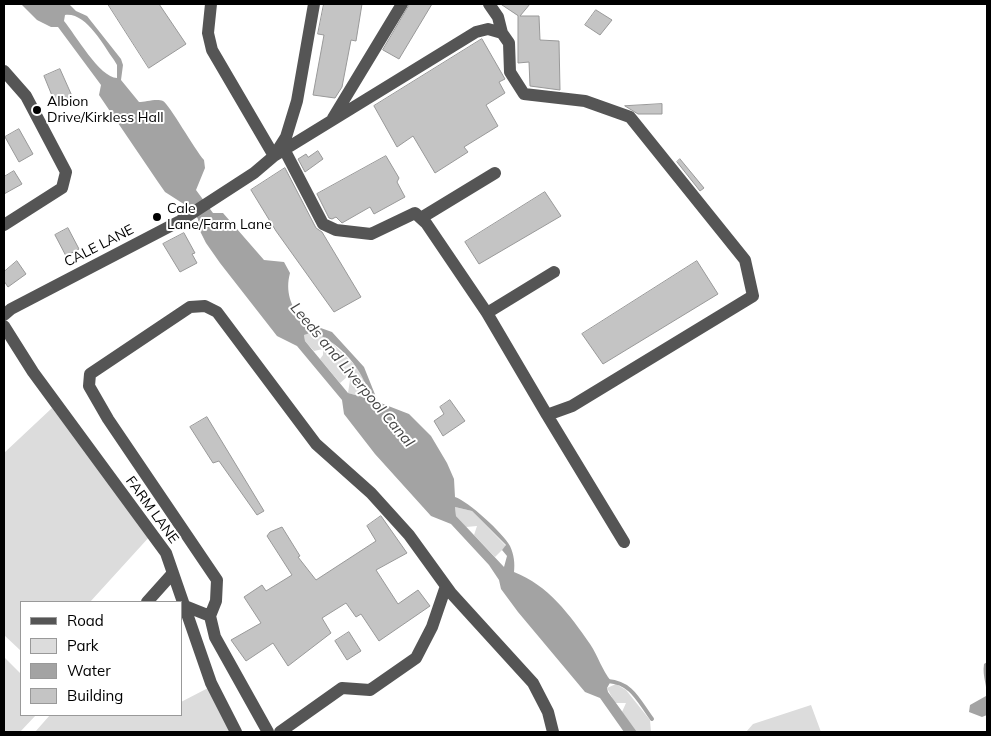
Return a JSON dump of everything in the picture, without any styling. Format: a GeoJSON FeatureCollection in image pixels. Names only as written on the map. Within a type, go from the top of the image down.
{"type":"FeatureCollection","features":[{"type":"Feature","properties":{"kind":"street"},"geometry":{"type":"LineString","coordinates":[[211,4],[208,33],[212,50],[324,224],[336,230],[371,234],[415,213],[421,218],[486,313],[624,542]]}},
{"type":"Feature","properties":{"kind":"street","name":"CALE LANE"},"geometry":{"type":"LineString","coordinates":[[4,315],[11,308],[182,219],[254,173],[279,153],[286,137],[296,101],[314,4]]}},
{"type":"Feature","properties":{"kind":"street"},"geometry":{"type":"LineString","coordinates":[[332,120],[402,4]]}},
{"type":"Feature","properties":{"kind":"street"},"geometry":{"type":"LineString","coordinates":[[490,4],[498,17],[502,33],[508,43],[510,72],[524,94],[585,101],[630,117],[745,260],[753,296],[572,406],[547,416]]}},
{"type":"Feature","properties":{"kind":"street"},"geometry":{"type":"LineString","coordinates":[[279,153],[476,32],[488,29],[502,33]]}},
{"type":"Feature","properties":{"kind":"street"},"geometry":{"type":"LineString","coordinates":[[4,71],[26,96],[66,172],[62,188],[4,225]]}},
{"type":"Feature","properties":{"kind":"street"},"geometry":{"type":"LineString","coordinates":[[421,218],[494,173]]}},
{"type":"Feature","properties":{"kind":"street"},"geometry":{"type":"LineString","coordinates":[[486,313],[554,272]]}},
{"type":"Feature","properties":{"kind":"street"},"geometry":{"type":"LineString","coordinates":[[268,732],[215,637],[210,616],[216,601],[217,580],[108,419],[89,386],[90,374],[190,307],[205,306],[217,312],[316,444],[371,493],[409,535],[446,586],[533,683],[548,712],[548,731]]}},
{"type":"Feature","properties":{"kind":"street","name":"FARM LANE"},"geometry":{"type":"LineString","coordinates":[[4,326],[33,372],[166,554],[211,683],[236,732]]}},
{"type":"Feature","properties":{"kind":"street"},"geometry":{"type":"LineString","coordinates":[[148,601],[173,573]]}},
{"type":"Feature","properties":{"kind":"street"},"geometry":{"type":"LineString","coordinates":[[280,732],[342,688],[370,690],[416,658],[432,627],[446,586]]}},
{"type":"Feature","properties":{"kind":"street"},"geometry":{"type":"LineString","coordinates":[[185,606],[210,616]]}},
{"type":"Feature","properties":{"kind":"green space"},"geometry":{"type":"Polygon","coordinates":[[[310,332],[328,339],[361,371],[370,399],[348,393],[350,380],[347,377],[340,383],[320,359],[323,355],[323,349],[314,351],[305,341],[304,335],[310,332]]]}},
{"type":"Feature","properties":{"kind":"green space"},"geometry":{"type":"Polygon","coordinates":[[[52,408],[151,535],[91,601],[20,601],[20,650],[4,635],[4,453],[52,408]]]}},
{"type":"Feature","properties":{"kind":"green space"},"geometry":{"type":"Polygon","coordinates":[[[455,507],[472,511],[506,546],[495,557],[474,535],[477,526],[466,527],[456,516],[455,507]]]}},
{"type":"Feature","properties":{"kind":"green space"},"geometry":{"type":"Polygon","coordinates":[[[4,657],[20,673],[20,716],[35,716],[20,732],[4,732],[4,657]]]}},
{"type":"Feature","properties":{"kind":"green space"},"geometry":{"type":"Polygon","coordinates":[[[616,684],[626,690],[650,720],[651,732],[637,732],[622,712],[626,703],[615,703],[607,688],[616,684]]]}},
{"type":"Feature","properties":{"kind":"green space"},"geometry":{"type":"Polygon","coordinates":[[[208,688],[231,732],[35,732],[49,716],[182,716],[182,701],[208,688]]]}},
{"type":"Feature","properties":{"kind":"green space"},"geometry":{"type":"Polygon","coordinates":[[[811,705],[821,732],[746,732],[753,724],[811,705]]]}},
{"type":"Feature","properties":{"kind":"water"},"geometry":{"type":"Polygon","coordinates":[[[21,4],[69,4],[76,11],[87,16],[121,59],[123,65],[121,80],[139,102],[158,100],[166,104],[204,160],[205,168],[196,190],[213,213],[223,213],[264,260],[284,262],[290,273],[288,286],[290,298],[301,321],[332,332],[364,367],[378,402],[409,414],[431,436],[454,479],[455,497],[476,511],[506,540],[513,556],[514,572],[548,593],[574,622],[590,644],[611,681],[607,688],[608,692],[637,732],[624,732],[600,698],[585,692],[518,612],[501,589],[499,580],[489,565],[451,524],[431,516],[375,454],[344,414],[342,400],[297,346],[277,336],[220,263],[206,243],[199,229],[198,219],[190,208],[165,192],[99,95],[101,85],[58,27],[51,27],[37,20],[21,4]],[[65,15],[64,21],[88,54],[103,71],[117,78],[117,65],[93,31],[87,24],[73,15],[65,15]],[[313,332],[304,335],[305,341],[348,393],[370,399],[357,368],[342,351],[333,343],[313,332]],[[455,507],[456,516],[504,567],[507,556],[502,550],[506,545],[472,511],[455,507]]]}},
{"type":"Feature","properties":{"kind":"water"},"geometry":{"type":"Polygon","coordinates":[[[987,662],[987,715],[982,717],[969,712],[970,705],[986,696],[984,664],[987,662]]]}},
{"type":"Feature","properties":{"kind":"building"},"geometry":{"type":"Polygon","coordinates":[[[108,4],[159,4],[186,44],[149,68],[108,4]]]}},
{"type":"Feature","properties":{"kind":"building"},"geometry":{"type":"Polygon","coordinates":[[[324,4],[362,4],[356,41],[351,40],[342,87],[335,98],[313,95],[324,35],[318,34],[324,4]]]}},
{"type":"Feature","properties":{"kind":"building"},"geometry":{"type":"Polygon","coordinates":[[[410,4],[432,4],[399,59],[383,50],[410,4]]]}},
{"type":"Feature","properties":{"kind":"building"},"geometry":{"type":"Polygon","coordinates":[[[501,4],[530,4],[520,16],[539,16],[540,40],[559,41],[560,90],[530,86],[529,62],[518,63],[518,16],[501,4]]]}},
{"type":"Feature","properties":{"kind":"building"},"geometry":{"type":"Polygon","coordinates":[[[596,10],[612,20],[600,35],[585,25],[596,10]]]}},
{"type":"Feature","properties":{"kind":"building"},"geometry":{"type":"Polygon","coordinates":[[[482,39],[505,79],[499,82],[505,93],[486,105],[498,126],[464,147],[468,152],[435,173],[413,136],[397,147],[374,106],[482,39]]]}},
{"type":"Feature","properties":{"kind":"building"},"geometry":{"type":"Polygon","coordinates":[[[60,69],[72,96],[55,103],[44,76],[60,69]]]}},
{"type":"Feature","properties":{"kind":"building"},"geometry":{"type":"Polygon","coordinates":[[[662,104],[662,114],[638,114],[625,106],[662,104]]]}},
{"type":"Feature","properties":{"kind":"building"},"geometry":{"type":"Polygon","coordinates":[[[19,129],[33,154],[19,162],[5,137],[19,129]]]}},
{"type":"Feature","properties":{"kind":"building"},"geometry":{"type":"Polygon","coordinates":[[[318,151],[323,159],[305,172],[298,159],[306,154],[308,157],[318,151]]]}},
{"type":"Feature","properties":{"kind":"building"},"geometry":{"type":"Polygon","coordinates":[[[386,156],[399,178],[397,182],[405,197],[374,214],[370,207],[342,223],[336,217],[329,218],[317,194],[386,156]]]}},
{"type":"Feature","properties":{"kind":"building"},"geometry":{"type":"Polygon","coordinates":[[[680,159],[704,188],[700,191],[677,162],[680,159]]]}},
{"type":"Feature","properties":{"kind":"building"},"geometry":{"type":"Polygon","coordinates":[[[285,168],[316,228],[322,232],[361,297],[334,312],[276,231],[251,190],[285,168]]]}},
{"type":"Feature","properties":{"kind":"building"},"geometry":{"type":"Polygon","coordinates":[[[14,171],[22,184],[4,194],[4,177],[14,171]]]}},
{"type":"Feature","properties":{"kind":"building"},"geometry":{"type":"Polygon","coordinates":[[[545,192],[561,216],[479,264],[465,242],[545,192]]]}},
{"type":"Feature","properties":{"kind":"building"},"geometry":{"type":"Polygon","coordinates":[[[68,228],[79,249],[66,256],[55,235],[68,228]]]}},
{"type":"Feature","properties":{"kind":"building"},"geometry":{"type":"Polygon","coordinates":[[[184,233],[195,253],[192,254],[197,263],[180,272],[163,244],[184,233]]]}},
{"type":"Feature","properties":{"kind":"building"},"geometry":{"type":"Polygon","coordinates":[[[17,261],[26,274],[8,287],[4,281],[4,272],[17,261]]]}},
{"type":"Feature","properties":{"kind":"building"},"geometry":{"type":"Polygon","coordinates":[[[697,261],[718,294],[603,364],[582,334],[697,261]]]}},
{"type":"Feature","properties":{"kind":"building"},"geometry":{"type":"Polygon","coordinates":[[[450,400],[465,421],[443,436],[434,421],[444,414],[440,407],[450,400]]]}},
{"type":"Feature","properties":{"kind":"building"},"geometry":{"type":"Polygon","coordinates":[[[207,417],[264,511],[257,515],[219,461],[213,463],[190,427],[207,417]]]}},
{"type":"Feature","properties":{"kind":"building"},"geometry":{"type":"Polygon","coordinates":[[[381,516],[407,553],[376,570],[398,604],[418,590],[430,606],[379,641],[361,614],[356,617],[346,603],[322,618],[331,633],[288,666],[273,643],[246,661],[231,640],[261,623],[244,597],[262,585],[266,591],[292,575],[267,536],[270,532],[282,527],[300,556],[298,557],[316,580],[376,541],[367,526],[381,516]]]}},
{"type":"Feature","properties":{"kind":"building"},"geometry":{"type":"Polygon","coordinates":[[[349,632],[361,651],[347,660],[335,641],[349,632]]]}},
{"type":"Feature","properties":{"kind":"waterway"},"geometry":{"type":"LineString","coordinates":[[608,681],[616,682],[629,689],[652,719]]}},
{"type":"Feature","properties":{"kind":"place","name":"Albion Drive/Kirkless Hall"},"geometry":{"type":"Point","coordinates":[37,110]}},
{"type":"Feature","properties":{"kind":"place","name":"Cale Lane/Farm Lane"},"geometry":{"type":"Point","coordinates":[157,217]}},
{"type":"Feature","properties":{"kind":"water label","name":"Leeds and Liverpool Canal"},"geometry":{"type":"Point","coordinates":[352,375]}}]}
